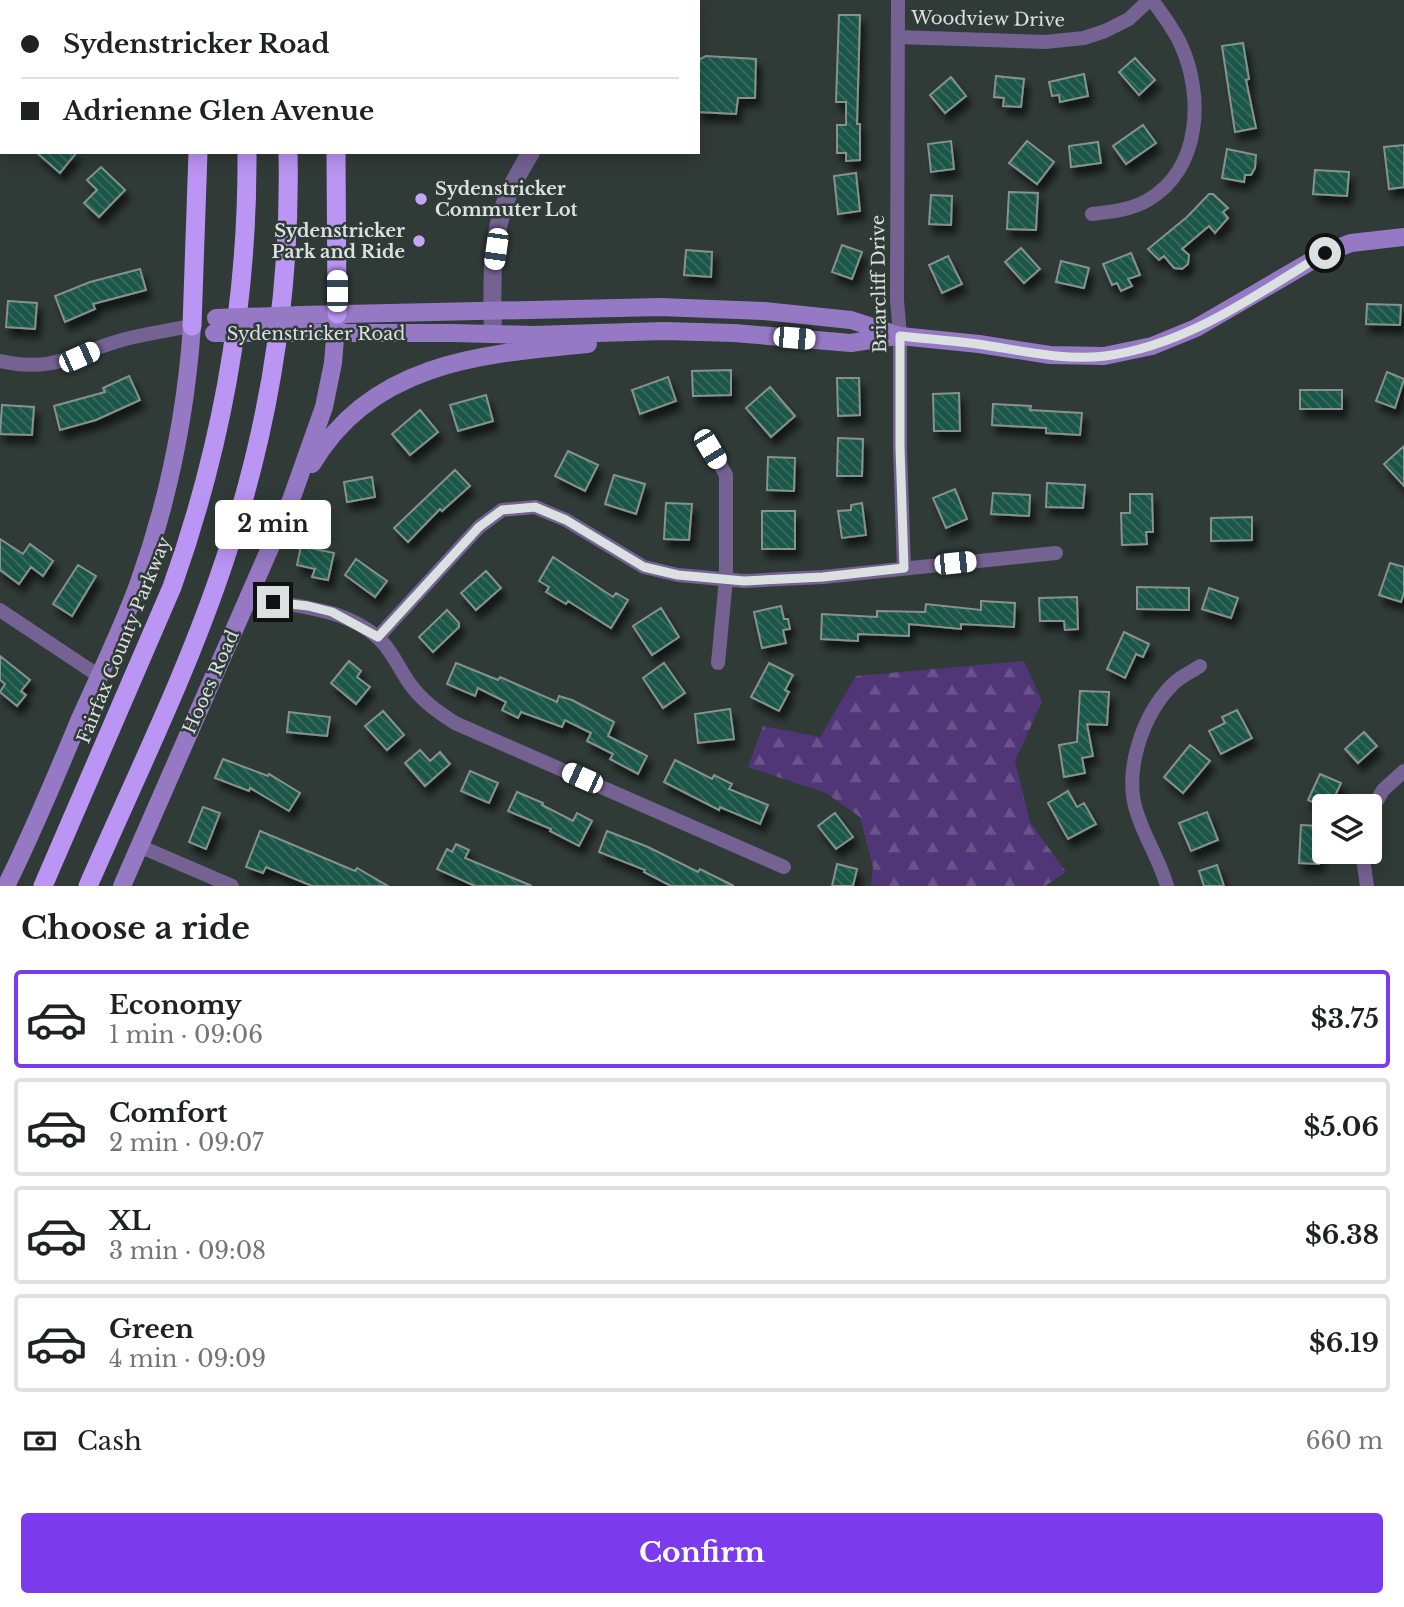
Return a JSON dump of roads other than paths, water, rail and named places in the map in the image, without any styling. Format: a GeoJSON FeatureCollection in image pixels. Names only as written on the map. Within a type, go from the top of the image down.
{"type":"FeatureCollection","features":[{"type":"Feature","properties":{"kind":"highway"},"geometry":{"type":"LineString","coordinates":[[192,326],[198,154]]}},
{"type":"Feature","properties":{"kind":"highway","name":"Fairfax County Parkway"},"geometry":{"type":"LineString","coordinates":[[43,886],[161,615],[197,512],[220,425],[235,338],[245,240],[247,154]]}},
{"type":"Feature","properties":{"kind":"highway"},"geometry":{"type":"LineString","coordinates":[[88,886],[195,641],[245,495],[267,403],[281,304],[288,154]]}},
{"type":"Feature","properties":{"kind":"highway"},"geometry":{"type":"LineString","coordinates":[[336,154],[336,324]]}},
{"type":"Feature","properties":{"kind":"main road","name":"Sydenstricker Road"},"geometry":{"type":"LineString","coordinates":[[336,324],[492,311],[660,307],[764,311],[851,320],[900,336],[1050,355],[1104,356],[1152,346],[1196,328],[1325,253],[1351,243],[1404,237]]}},
{"type":"Feature","properties":{"kind":"main road","name":"Sydenstricker Road"},"geometry":{"type":"LineString","coordinates":[[192,326],[336,324],[533,335],[664,331],[734,333],[851,343],[900,336]]}},
{"type":"Feature","properties":{"kind":"main road","name":"Hooes Road"},"geometry":{"type":"LineString","coordinates":[[122,886],[290,500],[324,407],[332,371],[336,324]]}},
{"type":"Feature","properties":{"kind":"main road"},"geometry":{"type":"LineString","coordinates":[[6,886],[137,586],[160,513],[182,414],[192,326]]}},
{"type":"Feature","properties":{"kind":"main road"},"geometry":{"type":"LineString","coordinates":[[290,500],[315,458],[339,426],[367,401],[400,381],[450,364],[533,350],[609,342],[664,331]]}},
{"type":"Feature","properties":{"kind":"street","name":"Briarcliff Drive"},"geometry":{"type":"LineString","coordinates":[[898,0],[897,300],[904,568]]}},
{"type":"Feature","properties":{"kind":"street","name":"Woodview Drive"},"geometry":{"type":"LineString","coordinates":[[898,37],[1045,42],[1084,38],[1105,32],[1129,19],[1151,0]]}},
{"type":"Feature","properties":{"kind":"street"},"geometry":{"type":"LineString","coordinates":[[1092,214],[1125,210],[1156,195],[1179,170],[1193,135],[1195,106],[1189,66],[1171,25],[1151,0]]}},
{"type":"Feature","properties":{"kind":"street"},"geometry":{"type":"LineString","coordinates":[[493,334],[494,264],[503,209],[530,154]]}},
{"type":"Feature","properties":{"kind":"street"},"geometry":{"type":"LineString","coordinates":[[0,361],[57,364],[122,340],[192,326]]}},
{"type":"Feature","properties":{"kind":"street"},"geometry":{"type":"LineString","coordinates":[[710,449],[726,475],[726,579],[718,663]]}},
{"type":"Feature","properties":{"kind":"street"},"geometry":{"type":"LineString","coordinates":[[378,637],[479,527],[502,510],[535,507],[566,520],[644,567],[678,575],[726,579],[757,581],[1056,554]]}},
{"type":"Feature","properties":{"kind":"street"},"geometry":{"type":"LineString","coordinates":[[251,592],[273,602],[332,612],[378,637],[420,695],[455,723],[784,867]]}},
{"type":"Feature","properties":{"kind":"street"},"geometry":{"type":"LineString","coordinates":[[0,610],[99,676]]}},
{"type":"Feature","properties":{"kind":"street"},"geometry":{"type":"LineString","coordinates":[[1167,886],[1137,814],[1132,792],[1133,765],[1140,741],[1163,696],[1174,682],[1200,666]]}},
{"type":"Feature","properties":{"kind":"street"},"geometry":{"type":"LineString","coordinates":[[1381,794],[1404,771]]}},
{"type":"Feature","properties":{"kind":"street"},"geometry":{"type":"LineString","coordinates":[[139,846],[232,886]]}},
{"type":"Feature","properties":{"kind":"street"},"geometry":{"type":"LineString","coordinates":[[1364,864],[1367,886]]}},
{"type":"Feature","properties":{"kind":"place","name":"Sydenstricker Commuter Lot"},"geometry":{"type":"Point","coordinates":[421,199]}},
{"type":"Feature","properties":{"kind":"place","name":"Sydenstricker Park and Ride"},"geometry":{"type":"Point","coordinates":[419,241]}}]}
